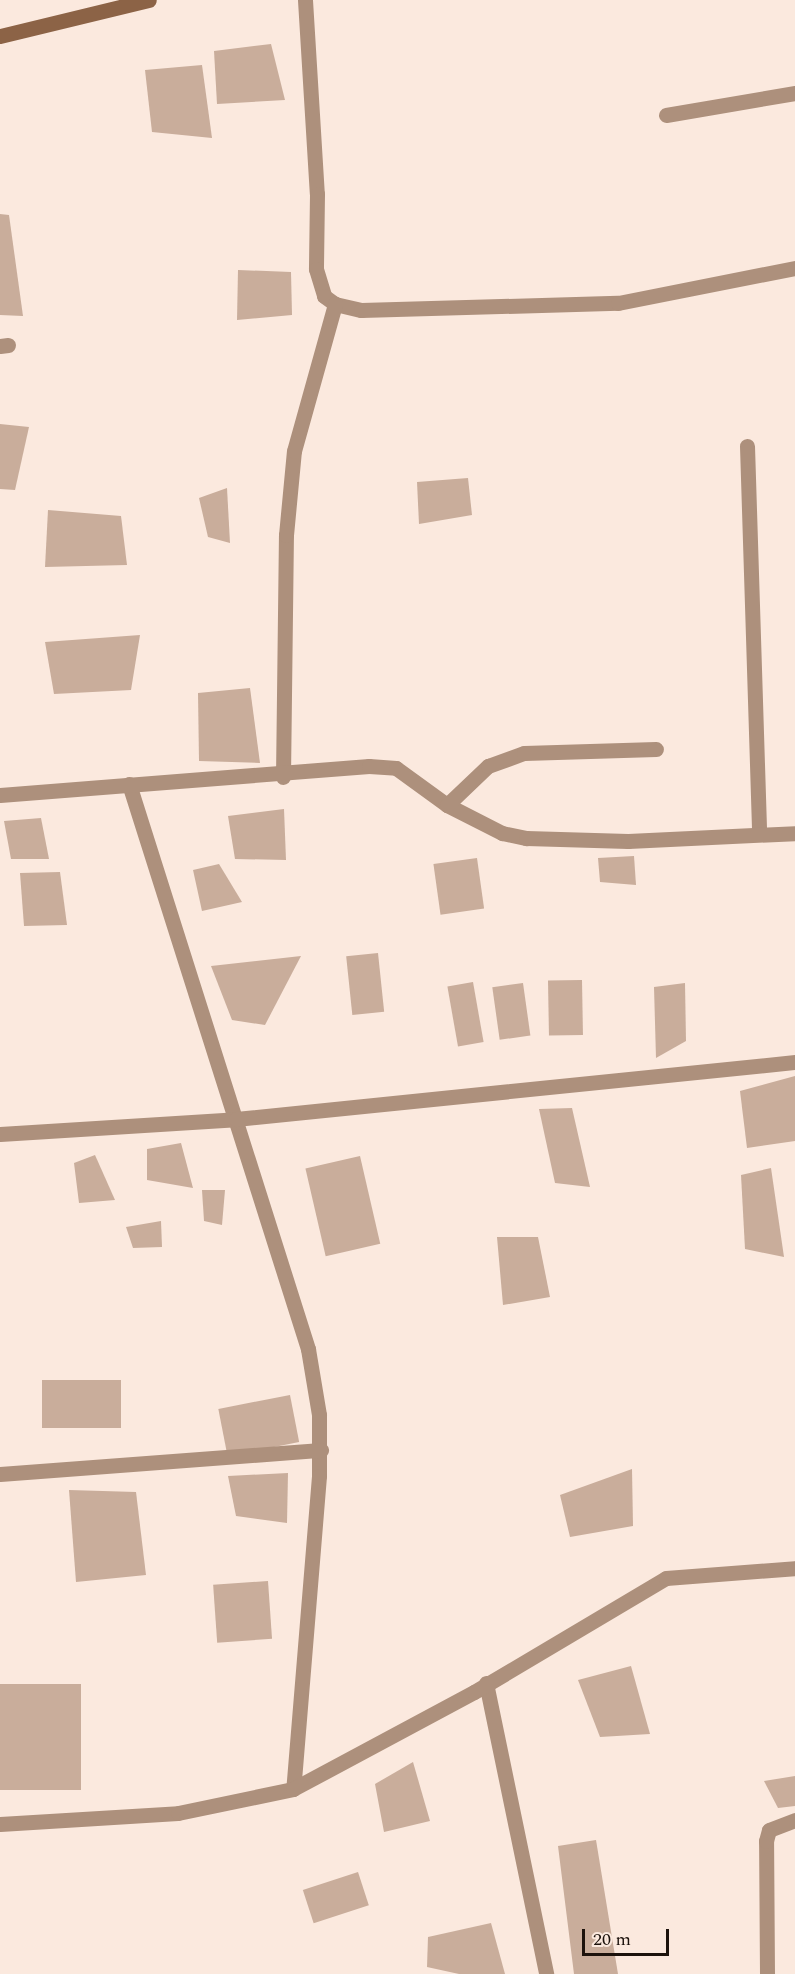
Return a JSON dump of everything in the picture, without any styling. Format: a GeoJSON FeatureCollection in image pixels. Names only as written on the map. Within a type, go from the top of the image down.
{"type":"FeatureCollection","features":[{"type":"Feature","properties":{"kind":"street"},"geometry":{"type":"LineString","coordinates":[[0,36],[149,0]]}},
{"type":"Feature","properties":{"kind":"street"},"geometry":{"type":"LineString","coordinates":[[305,0],[317,194],[316,269],[324,296],[334,304],[360,310],[574,307],[795,268]]}},
{"type":"Feature","properties":{"kind":"street"},"geometry":{"type":"LineString","coordinates":[[666,115],[795,93]]}},
{"type":"Feature","properties":{"kind":"street"},"geometry":{"type":"LineString","coordinates":[[283,777],[286,535],[294,451],[334,304]]}},
{"type":"Feature","properties":{"kind":"street"},"geometry":{"type":"LineString","coordinates":[[747,446],[759,834]]}},
{"type":"Feature","properties":{"kind":"street"},"geometry":{"type":"LineString","coordinates":[[447,805],[488,766],[524,753],[656,749]]}},
{"type":"Feature","properties":{"kind":"street"},"geometry":{"type":"LineString","coordinates":[[0,795],[129,784],[283,777],[369,766],[396,768],[447,805],[502,833],[526,838],[628,841],[795,832]]}},
{"type":"Feature","properties":{"kind":"street"},"geometry":{"type":"LineString","coordinates":[[129,784],[308,1349],[321,1450],[293,1789]]}},
{"type":"Feature","properties":{"kind":"street"},"geometry":{"type":"LineString","coordinates":[[0,1134],[236,1119],[795,1062]]}},
{"type":"Feature","properties":{"kind":"street"},"geometry":{"type":"LineString","coordinates":[[0,1474],[321,1450]]}},
{"type":"Feature","properties":{"kind":"street"},"geometry":{"type":"LineString","coordinates":[[0,1824],[178,1813],[293,1789],[486,1683],[666,1578],[795,1568]]}},
{"type":"Feature","properties":{"kind":"street"},"geometry":{"type":"LineString","coordinates":[[486,1683],[546,1974]]}},
{"type":"Feature","properties":{"kind":"street"},"geometry":{"type":"LineString","coordinates":[[767,1974],[766,1841],[769,1830],[795,1820]]}},
{"type":"Feature","properties":{"kind":"building"},"geometry":{"type":"Polygon","coordinates":[[[271,44],[285,100],[217,104],[214,51],[271,44]]]}},
{"type":"Feature","properties":{"kind":"building"},"geometry":{"type":"Polygon","coordinates":[[[202,65],[212,138],[152,132],[145,70],[202,65]]]}},
{"type":"Feature","properties":{"kind":"building"},"geometry":{"type":"Polygon","coordinates":[[[0,214],[9,215],[23,316],[0,315],[0,214]]]}},
{"type":"Feature","properties":{"kind":"building"},"geometry":{"type":"Polygon","coordinates":[[[238,270],[291,272],[292,315],[237,320],[238,270]]]}},
{"type":"Feature","properties":{"kind":"building"},"geometry":{"type":"Polygon","coordinates":[[[0,424],[29,427],[15,490],[0,489],[0,424]]]}},
{"type":"Feature","properties":{"kind":"building"},"geometry":{"type":"Polygon","coordinates":[[[468,478],[472,515],[419,524],[417,482],[468,478]]]}},
{"type":"Feature","properties":{"kind":"building"},"geometry":{"type":"Polygon","coordinates":[[[227,488],[230,543],[208,537],[199,498],[227,488]]]}},
{"type":"Feature","properties":{"kind":"building"},"geometry":{"type":"Polygon","coordinates":[[[48,510],[121,516],[127,565],[45,567],[48,510]]]}},
{"type":"Feature","properties":{"kind":"building"},"geometry":{"type":"Polygon","coordinates":[[[140,635],[131,690],[54,694],[45,642],[140,635]]]}},
{"type":"Feature","properties":{"kind":"building"},"geometry":{"type":"Polygon","coordinates":[[[250,688],[260,763],[199,761],[198,693],[250,688]]]}},
{"type":"Feature","properties":{"kind":"building"},"geometry":{"type":"Polygon","coordinates":[[[284,809],[286,860],[235,859],[228,816],[284,809]]]}},
{"type":"Feature","properties":{"kind":"building"},"geometry":{"type":"Polygon","coordinates":[[[41,818],[49,859],[11,859],[4,821],[41,818]]]}},
{"type":"Feature","properties":{"kind":"building"},"geometry":{"type":"Polygon","coordinates":[[[634,856],[636,885],[600,882],[598,858],[634,856]]]}},
{"type":"Feature","properties":{"kind":"building"},"geometry":{"type":"Polygon","coordinates":[[[477,858],[484,909],[441,915],[433,864],[477,858]]]}},
{"type":"Feature","properties":{"kind":"building"},"geometry":{"type":"Polygon","coordinates":[[[219,864],[242,902],[202,911],[193,870],[219,864]]]}},
{"type":"Feature","properties":{"kind":"building"},"geometry":{"type":"Polygon","coordinates":[[[60,872],[67,925],[24,926],[20,873],[60,872]]]}},
{"type":"Feature","properties":{"kind":"building"},"geometry":{"type":"Polygon","coordinates":[[[378,953],[384,1012],[352,1015],[346,956],[378,953]]]}},
{"type":"Feature","properties":{"kind":"building"},"geometry":{"type":"Polygon","coordinates":[[[301,956],[265,1025],[232,1020],[211,966],[301,956]]]}},
{"type":"Feature","properties":{"kind":"building"},"geometry":{"type":"Polygon","coordinates":[[[582,980],[583,1035],[549,1036],[548,981],[582,980]]]}},
{"type":"Feature","properties":{"kind":"building"},"geometry":{"type":"Polygon","coordinates":[[[473,982],[484,1042],[458,1047],[447,987],[473,982]]]}},
{"type":"Feature","properties":{"kind":"building"},"geometry":{"type":"Polygon","coordinates":[[[523,983],[530,1035],[500,1040],[492,987],[523,983]]]}},
{"type":"Feature","properties":{"kind":"building"},"geometry":{"type":"Polygon","coordinates":[[[685,983],[686,1041],[656,1058],[654,987],[685,983]]]}},
{"type":"Feature","properties":{"kind":"building"},"geometry":{"type":"Polygon","coordinates":[[[795,1076],[795,1141],[747,1148],[740,1091],[795,1076]]]}},
{"type":"Feature","properties":{"kind":"building"},"geometry":{"type":"Polygon","coordinates":[[[572,1108],[590,1187],[555,1183],[539,1109],[572,1108]]]}},
{"type":"Feature","properties":{"kind":"building"},"geometry":{"type":"Polygon","coordinates":[[[181,1143],[193,1188],[147,1180],[147,1149],[181,1143]]]}},
{"type":"Feature","properties":{"kind":"building"},"geometry":{"type":"Polygon","coordinates":[[[95,1155],[115,1200],[79,1203],[74,1163],[95,1155]]]}},
{"type":"Feature","properties":{"kind":"building"},"geometry":{"type":"Polygon","coordinates":[[[360,1156],[380,1244],[326,1256],[305,1169],[360,1156]]]}},
{"type":"Feature","properties":{"kind":"building"},"geometry":{"type":"Polygon","coordinates":[[[771,1168],[784,1257],[745,1249],[741,1175],[771,1168]]]}},
{"type":"Feature","properties":{"kind":"building"},"geometry":{"type":"Polygon","coordinates":[[[202,1190],[225,1190],[222,1225],[204,1221],[202,1190]]]}},
{"type":"Feature","properties":{"kind":"building"},"geometry":{"type":"Polygon","coordinates":[[[161,1221],[162,1247],[133,1248],[126,1227],[161,1221]]]}},
{"type":"Feature","properties":{"kind":"building"},"geometry":{"type":"Polygon","coordinates":[[[497,1237],[538,1237],[550,1297],[503,1305],[497,1237]]]}},
{"type":"Feature","properties":{"kind":"building"},"geometry":{"type":"Polygon","coordinates":[[[42,1380],[121,1380],[121,1428],[42,1428],[42,1380]]]}},
{"type":"Feature","properties":{"kind":"building"},"geometry":{"type":"Polygon","coordinates":[[[290,1395],[299,1442],[228,1456],[218,1409],[290,1395]]]}},
{"type":"Feature","properties":{"kind":"building"},"geometry":{"type":"Polygon","coordinates":[[[632,1469],[633,1526],[570,1537],[560,1495],[632,1469]]]}},
{"type":"Feature","properties":{"kind":"building"},"geometry":{"type":"Polygon","coordinates":[[[288,1473],[287,1523],[236,1516],[228,1476],[288,1473]]]}},
{"type":"Feature","properties":{"kind":"building"},"geometry":{"type":"Polygon","coordinates":[[[69,1490],[136,1492],[146,1575],[76,1582],[69,1490]]]}},
{"type":"Feature","properties":{"kind":"building"},"geometry":{"type":"Polygon","coordinates":[[[268,1581],[272,1639],[217,1643],[213,1585],[268,1581]]]}},
{"type":"Feature","properties":{"kind":"building"},"geometry":{"type":"Polygon","coordinates":[[[631,1666],[650,1734],[600,1737],[578,1680],[631,1666]]]}},
{"type":"Feature","properties":{"kind":"building"},"geometry":{"type":"Polygon","coordinates":[[[0,1684],[81,1684],[81,1790],[0,1790],[0,1684]]]}},
{"type":"Feature","properties":{"kind":"building"},"geometry":{"type":"Polygon","coordinates":[[[413,1762],[430,1821],[384,1832],[375,1784],[413,1762]]]}},
{"type":"Feature","properties":{"kind":"building"},"geometry":{"type":"Polygon","coordinates":[[[795,1776],[795,1806],[778,1808],[764,1781],[795,1776]]]}},
{"type":"Feature","properties":{"kind":"building"},"geometry":{"type":"Polygon","coordinates":[[[596,1840],[618,1974],[574,1974],[558,1846],[596,1840]]]}},
{"type":"Feature","properties":{"kind":"building"},"geometry":{"type":"Polygon","coordinates":[[[358,1872],[369,1905],[314,1923],[303,1890],[358,1872]]]}},
{"type":"Feature","properties":{"kind":"building"},"geometry":{"type":"Polygon","coordinates":[[[491,1923],[505,1974],[459,1974],[427,1967],[428,1937],[491,1923]]]}}]}
